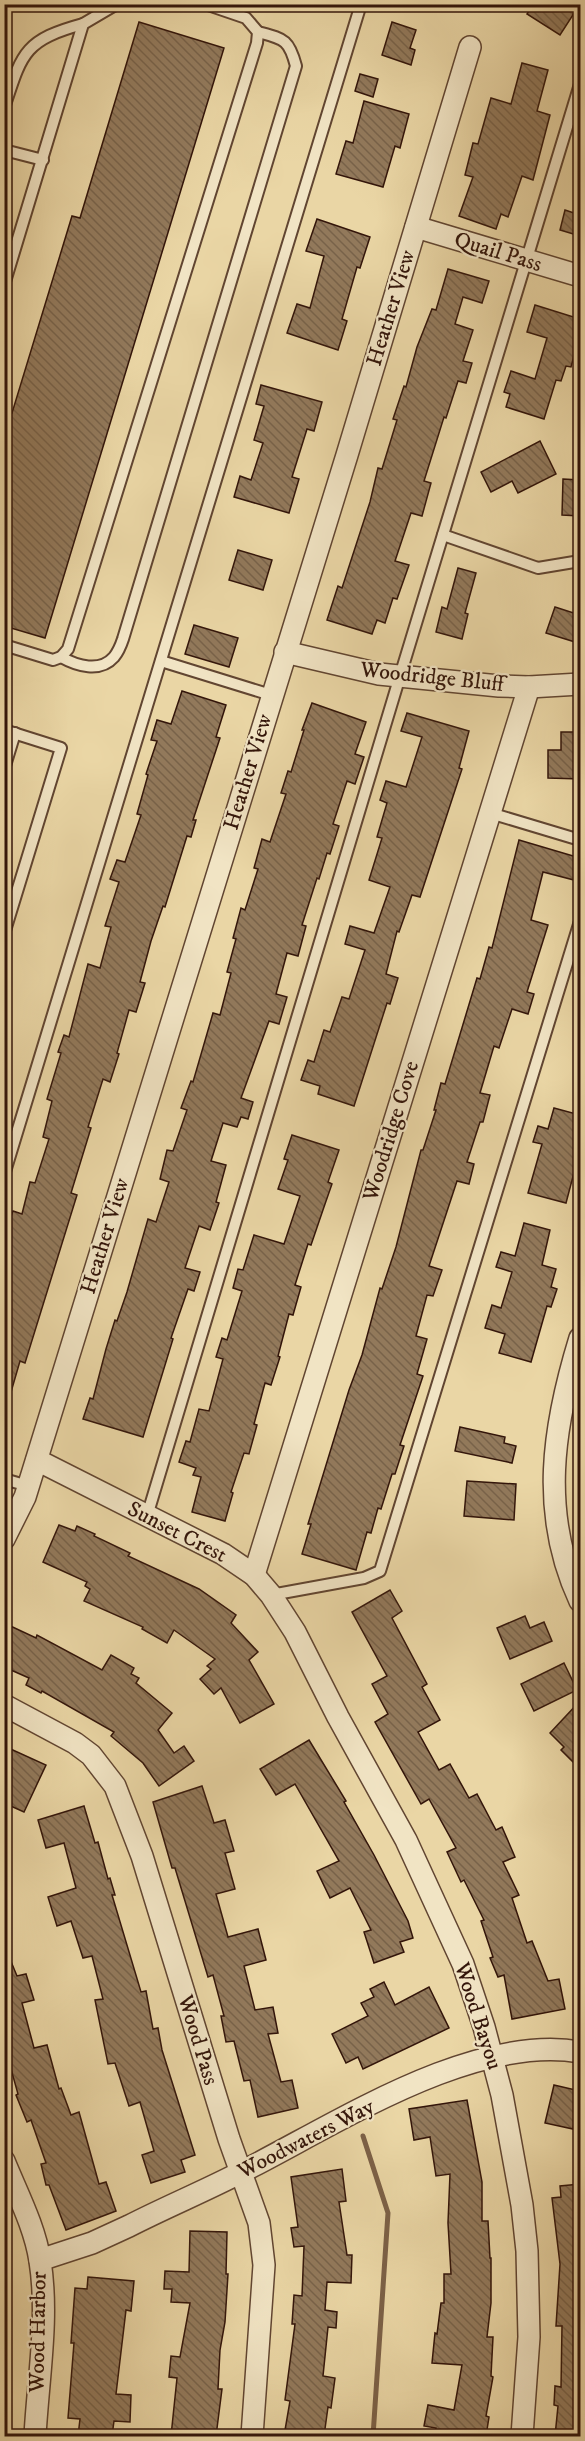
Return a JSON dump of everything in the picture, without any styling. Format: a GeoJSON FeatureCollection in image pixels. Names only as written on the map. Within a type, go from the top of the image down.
{"type":"FeatureCollection","features":[{"type":"Feature","properties":{"kind":"street","name":"Heather View"},"geometry":{"type":"LineString","coordinates":[[27,1492],[470,47]]}},
{"type":"Feature","properties":{"kind":"street","name":"Quail Pass"},"geometry":{"type":"LineString","coordinates":[[416,227],[580,276]]}},
{"type":"Feature","properties":{"kind":"street","name":"Woodridge Bluff"},"geometry":{"type":"LineString","coordinates":[[285,652],[334,665],[400,676],[529,687],[580,684]]}},
{"type":"Feature","properties":{"kind":"street","name":"Woodridge Cove"},"geometry":{"type":"LineString","coordinates":[[254,1575],[529,687]]}},
{"type":"Feature","properties":{"kind":"street"},"geometry":{"type":"LineString","coordinates":[[580,1338],[568,1376],[557,1426],[554,1461],[559,1529],[566,1562],[580,1601]]}},
{"type":"Feature","properties":{"kind":"street","name":"Sunset Crest"},"geometry":{"type":"LineString","coordinates":[[37,1460],[223,1554],[254,1575],[271,1594],[296,1632]]}},
{"type":"Feature","properties":{"kind":"street"},"geometry":{"type":"LineString","coordinates":[[4,1539],[27,1492]]}},
{"type":"Feature","properties":{"kind":"street","name":"Wood Bayou"},"geometry":{"type":"LineString","coordinates":[[296,1632],[338,1717],[406,1840],[463,1964],[493,2057],[522,2205],[527,2251],[529,2337],[522,2436]]}},
{"type":"Feature","properties":{"kind":"street","name":"Wood Pass"},"geometry":{"type":"LineString","coordinates":[[4,1705],[75,1743],[91,1755],[116,1786],[142,1856],[225,2128],[259,2223],[264,2265],[252,2436]]}},
{"type":"Feature","properties":{"kind":"street","name":"Woodwaters Way"},"geometry":{"type":"LineString","coordinates":[[40,2260],[92,2243],[242,2172],[399,2092],[466,2064],[527,2051],[561,2049],[580,2052]]}},
{"type":"Feature","properties":{"kind":"street","name":"Wood Harbor"},"geometry":{"type":"LineString","coordinates":[[4,2161],[33,2233],[40,2260],[43,2295],[35,2436]]}},
{"type":"Feature","properties":{"kind":"lane"},"geometry":{"type":"LineString","coordinates":[[4,108],[18,68],[31,46],[55,31],[83,24],[117,4]]}},
{"type":"Feature","properties":{"kind":"lane"},"geometry":{"type":"LineString","coordinates":[[61,657],[77,666],[96,667],[114,657],[123,639],[296,66],[291,48],[283,39],[258,32],[246,18],[205,4]]}},
{"type":"Feature","properties":{"kind":"lane"},"geometry":{"type":"LineString","coordinates":[[4,1175],[361,4]]}},
{"type":"Feature","properties":{"kind":"lane"},"geometry":{"type":"LineString","coordinates":[[4,285],[83,24]]}},
{"type":"Feature","properties":{"kind":"lane"},"geometry":{"type":"LineString","coordinates":[[4,645],[53,660],[61,657],[68,649],[257,43],[258,32]]}},
{"type":"Feature","properties":{"kind":"lane"},"geometry":{"type":"LineString","coordinates":[[147,1516],[580,84]]}},
{"type":"Feature","properties":{"kind":"lane"},"geometry":{"type":"LineString","coordinates":[[4,150],[43,160]]}},
{"type":"Feature","properties":{"kind":"lane"},"geometry":{"type":"LineString","coordinates":[[443,536],[538,568],[580,561]]}},
{"type":"Feature","properties":{"kind":"lane"},"geometry":{"type":"LineString","coordinates":[[161,661],[271,695]]}},
{"type":"Feature","properties":{"kind":"lane"},"geometry":{"type":"LineString","coordinates":[[4,769],[10,732],[61,748],[4,934]]}},
{"type":"Feature","properties":{"kind":"lane"},"geometry":{"type":"LineString","coordinates":[[490,813],[580,840]]}},
{"type":"Feature","properties":{"kind":"lane"},"geometry":{"type":"LineString","coordinates":[[271,1594],[364,1578],[380,1572],[580,921]]}},
{"type":"Feature","properties":{"kind":"lane"},"geometry":{"type":"LineString","coordinates":[[4,1479],[27,1492]]}},
{"type":"Feature","properties":{"kind":"building"},"geometry":{"type":"Polygon","coordinates":[[[533,4],[580,4],[560,35],[527,14],[533,4]]]}},
{"type":"Feature","properties":{"kind":"building"},"geometry":{"type":"Polygon","coordinates":[[[139,22],[224,48],[45,638],[4,626],[4,410],[12,413],[72,216],[80,218],[139,22]]]}},
{"type":"Feature","properties":{"kind":"building"},"geometry":{"type":"Polygon","coordinates":[[[392,22],[416,30],[410,48],[415,50],[411,65],[382,55],[392,22]]]}},
{"type":"Feature","properties":{"kind":"building"},"geometry":{"type":"Polygon","coordinates":[[[522,63],[548,70],[537,111],[550,115],[533,180],[522,176],[508,217],[501,214],[496,229],[459,216],[473,177],[465,175],[473,143],[478,144],[491,98],[511,104],[522,63]]]}},
{"type":"Feature","properties":{"kind":"building"},"geometry":{"type":"Polygon","coordinates":[[[360,74],[378,79],[373,97],[355,91],[360,74]]]}},
{"type":"Feature","properties":{"kind":"building"},"geometry":{"type":"Polygon","coordinates":[[[364,101],[409,114],[400,148],[395,146],[383,187],[336,174],[346,141],[353,143],[364,101]]]}},
{"type":"Feature","properties":{"kind":"building"},"geometry":{"type":"Polygon","coordinates":[[[565,210],[580,215],[580,236],[560,230],[565,210]]]}},
{"type":"Feature","properties":{"kind":"building"},"geometry":{"type":"Polygon","coordinates":[[[317,219],[370,237],[360,268],[357,267],[342,319],[347,321],[338,350],[287,333],[297,304],[310,308],[324,256],[306,251],[317,219]]]}},
{"type":"Feature","properties":{"kind":"building"},"geometry":{"type":"Polygon","coordinates":[[[448,269],[489,281],[482,303],[463,297],[455,324],[473,330],[463,361],[472,363],[466,383],[458,381],[446,418],[444,417],[424,481],[431,483],[422,516],[411,513],[395,561],[409,565],[397,599],[393,598],[385,623],[377,620],[372,634],[327,620],[338,586],[342,588],[370,502],[378,468],[382,469],[397,420],[393,419],[404,386],[406,387],[417,347],[432,309],[436,310],[448,269]]]}},
{"type":"Feature","properties":{"kind":"building"},"geometry":{"type":"Polygon","coordinates":[[[535,305],[580,319],[580,349],[576,348],[571,367],[566,366],[561,381],[556,380],[544,419],[506,407],[510,394],[504,392],[511,371],[535,379],[547,338],[527,332],[535,305]]]}},
{"type":"Feature","properties":{"kind":"building"},"geometry":{"type":"Polygon","coordinates":[[[261,385],[322,402],[314,431],[307,429],[292,477],[299,479],[289,513],[234,497],[240,476],[251,480],[263,443],[254,440],[264,406],[256,404],[261,385]]]}},
{"type":"Feature","properties":{"kind":"building"},"geometry":{"type":"Polygon","coordinates":[[[540,441],[556,474],[518,493],[512,481],[491,492],[481,472],[540,441]]]}},
{"type":"Feature","properties":{"kind":"building"},"geometry":{"type":"Polygon","coordinates":[[[563,479],[580,480],[580,516],[562,515],[563,479]]]}},
{"type":"Feature","properties":{"kind":"building"},"geometry":{"type":"Polygon","coordinates":[[[238,550],[272,560],[263,590],[229,580],[238,550]]]}},
{"type":"Feature","properties":{"kind":"building"},"geometry":{"type":"Polygon","coordinates":[[[458,568],[476,573],[465,613],[468,614],[462,639],[436,632],[442,607],[447,609],[458,568]]]}},
{"type":"Feature","properties":{"kind":"building"},"geometry":{"type":"Polygon","coordinates":[[[555,607],[580,615],[580,626],[575,642],[546,633],[555,607]]]}},
{"type":"Feature","properties":{"kind":"building"},"geometry":{"type":"Polygon","coordinates":[[[194,625],[238,638],[229,667],[185,654],[194,625]]]}},
{"type":"Feature","properties":{"kind":"building"},"geometry":{"type":"Polygon","coordinates":[[[182,691],[226,705],[216,737],[220,738],[193,820],[196,820],[191,837],[187,836],[165,907],[163,906],[151,941],[140,982],[145,983],[136,1012],[129,1010],[110,1082],[103,1079],[88,1127],[91,1128],[71,1193],[77,1195],[25,1363],[20,1361],[9,1399],[4,1399],[4,1236],[13,1211],[22,1214],[30,1182],[35,1183],[49,1139],[43,1137],[52,1101],[47,1099],[61,1053],[58,1052],[64,1035],[69,1037],[88,964],[100,968],[111,927],[105,926],[119,882],[110,879],[117,860],[125,862],[141,815],[137,814],[148,775],[146,774],[157,741],[151,740],[157,720],[171,724],[182,691]]]}},
{"type":"Feature","properties":{"kind":"building"},"geometry":{"type":"Polygon","coordinates":[[[312,703],[366,722],[355,754],[364,757],[355,784],[347,781],[333,824],[339,826],[330,854],[327,853],[319,879],[317,878],[302,925],[306,926],[298,956],[287,953],[276,994],[287,997],[279,1024],[269,1021],[241,1098],[253,1102],[248,1119],[241,1117],[237,1127],[223,1123],[211,1161],[226,1165],[216,1202],[219,1203],[210,1230],[199,1226],[185,1268],[200,1272],[194,1291],[188,1289],[171,1338],[173,1339],[143,1437],[83,1419],[90,1398],[93,1399],[106,1349],[127,1292],[148,1219],[156,1222],[169,1182],[160,1179],[167,1150],[173,1151],[187,1110],[181,1108],[191,1081],[193,1082],[213,1013],[220,1015],[231,973],[227,972],[241,908],[245,910],[258,869],[254,868],[262,839],[270,842],[286,794],[281,793],[288,771],[291,772],[312,703]]]}},
{"type":"Feature","properties":{"kind":"building"},"geometry":{"type":"Polygon","coordinates":[[[407,713],[469,731],[459,768],[462,769],[420,897],[412,895],[399,932],[397,931],[386,974],[398,978],[390,1004],[387,1003],[354,1106],[318,1094],[320,1086],[301,1080],[308,1060],[314,1062],[324,1030],[330,1032],[342,997],[349,999],[365,950],[345,944],[350,926],[374,933],[390,887],[369,880],[382,838],[377,837],[387,803],[380,800],[386,781],[406,787],[422,737],[401,731],[407,713]]]}},
{"type":"Feature","properties":{"kind":"building"},"geometry":{"type":"Polygon","coordinates":[[[561,732],[580,732],[580,779],[548,778],[548,750],[561,750],[561,732]]]}},
{"type":"Feature","properties":{"kind":"building"},"geometry":{"type":"Polygon","coordinates":[[[519,840],[580,858],[574,880],[543,872],[531,920],[548,925],[527,992],[534,994],[528,1014],[512,1009],[499,1048],[494,1046],[480,1093],[490,1095],[483,1122],[480,1122],[467,1162],[474,1164],[469,1184],[457,1181],[429,1266],[442,1270],[433,1296],[427,1295],[416,1336],[427,1339],[417,1374],[423,1376],[400,1445],[404,1446],[395,1474],[392,1474],[381,1509],[378,1508],[371,1533],[367,1532],[356,1570],[302,1554],[311,1524],[308,1524],[362,1355],[380,1288],[382,1289],[396,1247],[421,1150],[423,1150],[436,1110],[434,1110],[441,1083],[445,1084],[477,978],[480,979],[489,947],[492,948],[519,840]]]}},
{"type":"Feature","properties":{"kind":"building"},"geometry":{"type":"Polygon","coordinates":[[[554,1108],[580,1115],[580,1150],[566,1203],[528,1193],[542,1144],[533,1142],[538,1126],[548,1129],[554,1108]]]}},
{"type":"Feature","properties":{"kind":"building"},"geometry":{"type":"Polygon","coordinates":[[[292,1135],[339,1150],[328,1182],[332,1184],[311,1245],[308,1244],[295,1285],[301,1287],[293,1315],[289,1314],[278,1356],[280,1357],[271,1385],[265,1383],[249,1454],[244,1453],[231,1492],[233,1493],[225,1521],[192,1512],[201,1477],[193,1475],[196,1468],[179,1462],[186,1441],[190,1442],[199,1409],[209,1411],[223,1359],[216,1357],[222,1338],[227,1340],[242,1291],[233,1288],[238,1269],[243,1270],[254,1235],[284,1244],[300,1196],[278,1189],[288,1160],[284,1159],[292,1135]]]}},
{"type":"Feature","properties":{"kind":"building"},"geometry":{"type":"Polygon","coordinates":[[[524,1223],[550,1230],[542,1265],[556,1269],[551,1287],[557,1289],[551,1307],[547,1306],[531,1362],[499,1353],[505,1334],[485,1328],[492,1305],[501,1308],[512,1272],[496,1267],[501,1252],[515,1256],[524,1223]]]}},
{"type":"Feature","properties":{"kind":"building"},"geometry":{"type":"Polygon","coordinates":[[[460,1427],[505,1437],[504,1443],[516,1446],[512,1463],[455,1451],[460,1427]]]}},
{"type":"Feature","properties":{"kind":"building"},"geometry":{"type":"Polygon","coordinates":[[[467,1481],[516,1484],[514,1520],[464,1516],[467,1481]]]}},
{"type":"Feature","properties":{"kind":"building"},"geometry":{"type":"Polygon","coordinates":[[[59,1525],[75,1531],[77,1526],[95,1534],[94,1536],[130,1553],[128,1556],[199,1589],[236,1615],[231,1623],[258,1652],[249,1660],[274,1704],[240,1723],[221,1688],[214,1694],[200,1679],[211,1669],[207,1666],[215,1659],[174,1630],[167,1643],[142,1629],[143,1627],[84,1601],[90,1589],[85,1586],[87,1582],[43,1562],[59,1525]]]}},
{"type":"Feature","properties":{"kind":"building"},"geometry":{"type":"Polygon","coordinates":[[[390,1590],[402,1611],[392,1618],[427,1684],[422,1687],[440,1720],[418,1732],[439,1770],[450,1764],[469,1798],[477,1794],[496,1830],[502,1827],[515,1857],[503,1862],[519,1895],[512,1898],[527,1943],[532,1941],[548,1981],[559,1979],[565,2009],[512,2019],[504,1975],[498,1977],[490,1958],[493,1957],[481,1921],[484,1920],[464,1880],[461,1882],[447,1852],[456,1848],[429,1799],[421,1804],[375,1722],[388,1714],[372,1684],[387,1676],[352,1612],[390,1590]]]}},
{"type":"Feature","properties":{"kind":"building"},"geometry":{"type":"Polygon","coordinates":[[[525,1616],[530,1628],[544,1622],[552,1641],[510,1659],[497,1628],[525,1616]]]}},
{"type":"Feature","properties":{"kind":"building"},"geometry":{"type":"Polygon","coordinates":[[[4,1623],[36,1638],[37,1635],[102,1670],[111,1655],[134,1668],[131,1674],[139,1678],[136,1683],[172,1713],[158,1730],[174,1753],[184,1746],[194,1761],[159,1786],[143,1763],[111,1736],[114,1732],[42,1691],[41,1693],[26,1685],[29,1678],[4,1667],[4,1623]]]}},
{"type":"Feature","properties":{"kind":"building"},"geometry":{"type":"Polygon","coordinates":[[[564,1663],[577,1690],[534,1711],[521,1684],[564,1663]]]}},
{"type":"Feature","properties":{"kind":"building"},"geometry":{"type":"Polygon","coordinates":[[[580,1701],[580,1769],[561,1750],[564,1747],[550,1733],[580,1701]]]}},
{"type":"Feature","properties":{"kind":"building"},"geometry":{"type":"Polygon","coordinates":[[[309,1740],[346,1801],[344,1802],[408,1921],[413,1938],[400,1942],[404,1952],[374,1963],[364,1932],[371,1930],[350,1888],[330,1898],[317,1871],[339,1861],[295,1784],[276,1795],[260,1769],[309,1740]]]}},
{"type":"Feature","properties":{"kind":"building"},"geometry":{"type":"Polygon","coordinates":[[[4,1746],[46,1765],[24,1812],[4,1803],[4,1746]]]}},
{"type":"Feature","properties":{"kind":"building"},"geometry":{"type":"Polygon","coordinates":[[[202,1786],[214,1823],[225,1820],[234,1851],[225,1853],[235,1889],[216,1894],[228,1937],[258,1929],[266,1960],[244,1966],[255,2010],[273,2007],[278,2033],[268,2034],[281,2082],[292,2080],[298,2108],[258,2117],[250,2080],[244,2081],[234,2041],[226,2042],[221,2016],[224,2016],[213,1975],[208,1977],[175,1868],[172,1868],[153,1802],[202,1786]]]}},
{"type":"Feature","properties":{"kind":"building"},"geometry":{"type":"Polygon","coordinates":[[[84,1806],[95,1843],[98,1842],[108,1879],[110,1878],[115,1895],[112,1895],[141,1992],[146,1991],[153,2029],[158,2028],[162,2050],[195,2155],[181,2160],[185,2172],[151,2183],[142,2155],[154,2151],[140,2102],[129,2106],[115,2063],[108,2064],[95,2000],[103,1999],[92,1956],[83,1958],[71,1921],[57,1926],[48,1897],[76,1888],[64,1843],[46,1848],[38,1820],[84,1806]]]}},
{"type":"Feature","properties":{"kind":"building"},"geometry":{"type":"Polygon","coordinates":[[[5,1947],[17,1976],[26,1974],[34,2000],[22,2003],[34,2048],[47,2045],[59,2089],[61,2088],[71,2115],[79,2112],[99,2184],[106,2182],[116,2211],[66,2230],[49,2185],[46,2185],[41,2164],[46,2163],[31,2120],[27,2122],[16,2095],[18,2094],[4,2044],[5,1947]]]}},
{"type":"Feature","properties":{"kind":"building"},"geometry":{"type":"Polygon","coordinates":[[[384,1982],[395,2005],[429,1987],[449,2028],[363,2069],[358,2057],[346,2063],[332,2034],[368,2016],[361,2003],[374,1997],[370,1989],[384,1982]]]}},
{"type":"Feature","properties":{"kind":"building"},"geometry":{"type":"Polygon","coordinates":[[[554,2085],[580,2091],[573,2129],[545,2123],[554,2085]]]}},
{"type":"Feature","properties":{"kind":"building"},"geometry":{"type":"Polygon","coordinates":[[[467,2100],[482,2182],[482,2221],[488,2221],[491,2303],[487,2337],[493,2337],[491,2376],[493,2377],[486,2416],[489,2417],[486,2436],[434,2436],[436,2428],[424,2426],[428,2405],[454,2410],[462,2365],[432,2363],[441,2303],[444,2303],[444,2274],[451,2274],[448,2223],[450,2174],[436,2176],[430,2137],[414,2140],[409,2109],[467,2100]]]}},
{"type":"Feature","properties":{"kind":"building"},"geometry":{"type":"Polygon","coordinates":[[[342,2169],[346,2201],[339,2202],[347,2255],[352,2255],[351,2283],[327,2282],[325,2310],[337,2312],[336,2328],[328,2327],[323,2376],[335,2378],[331,2408],[328,2407],[324,2436],[284,2436],[290,2401],[285,2400],[295,2324],[292,2324],[294,2295],[302,2296],[304,2246],[294,2247],[291,2228],[298,2227],[291,2177],[342,2169]]]}},
{"type":"Feature","properties":{"kind":"building"},"geometry":{"type":"Polygon","coordinates":[[[580,2184],[580,2436],[555,2436],[558,2406],[554,2405],[555,2386],[561,2387],[562,2326],[556,2326],[560,2264],[552,2198],[561,2197],[560,2186],[580,2184]]]}},
{"type":"Feature","properties":{"kind":"building"},"geometry":{"type":"Polygon","coordinates":[[[190,2231],[227,2232],[226,2274],[228,2274],[218,2389],[222,2389],[216,2436],[171,2436],[177,2378],[169,2377],[171,2356],[180,2357],[190,2303],[171,2302],[172,2289],[164,2289],[165,2271],[189,2272],[190,2231]]]}},
{"type":"Feature","properties":{"kind":"building"},"geometry":{"type":"Polygon","coordinates":[[[88,2277],[134,2281],[131,2311],[126,2310],[116,2394],[131,2395],[130,2422],[114,2421],[112,2436],[78,2436],[80,2419],[68,2418],[74,2343],[71,2343],[75,2288],[87,2289],[88,2277]]]}},
{"type":"Feature","properties":{"kind":"waterway"},"geometry":{"type":"LineString","coordinates":[[363,2136],[388,2213],[373,2436]]}}]}
